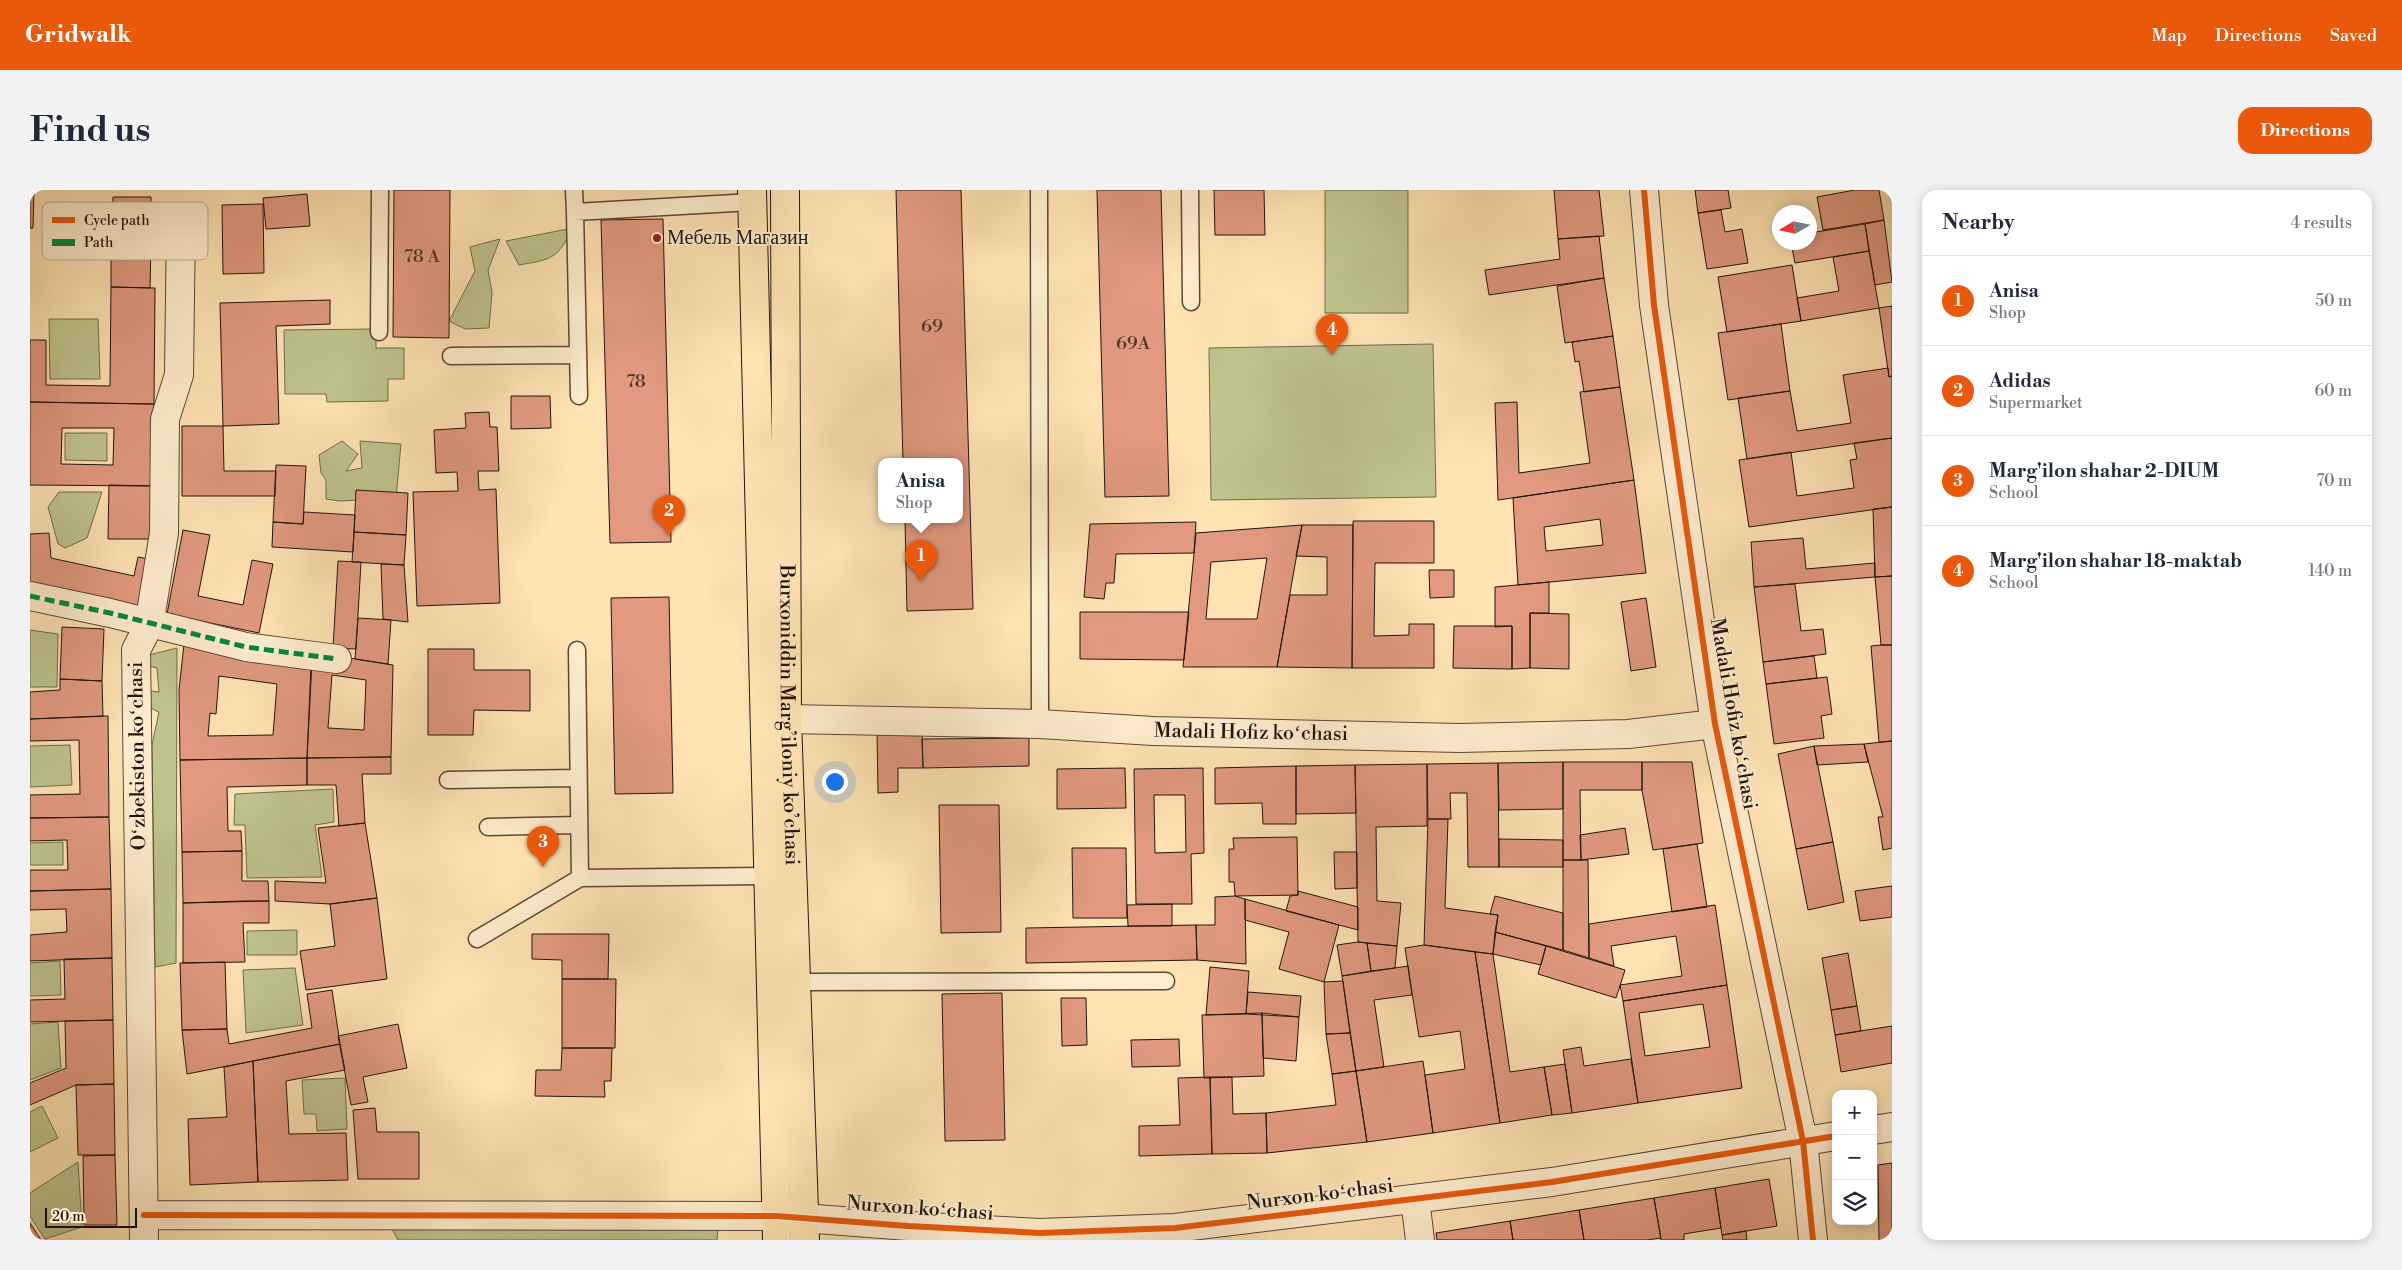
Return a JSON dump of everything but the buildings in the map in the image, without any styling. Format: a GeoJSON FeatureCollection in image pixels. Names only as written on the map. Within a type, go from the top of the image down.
{"type":"FeatureCollection","features":[{"type":"Feature","properties":{"kind":"main road","name":"Burxoniddin Marg’iloniy ko’chasi"},"geometry":{"type":"LineString","coordinates":[[785,190],[787,719],[805,1228]]}},
{"type":"Feature","properties":{"kind":"main road","name":"Burxoniddin Marg’iloniy ko’chasi"},"geometry":{"type":"LineString","coordinates":[[752,196],[776,1228]]}},
{"type":"Feature","properties":{"kind":"street","name":"Madali Hofiz koʻchasi"},"geometry":{"type":"LineString","coordinates":[[1644,190],[1654,305],[1715,724],[1803,1141],[1813,1240]]}},
{"type":"Feature","properties":{"kind":"street","name":"Oʻzbekiston koʻchasi"},"geometry":{"type":"LineString","coordinates":[[144,1227],[136,650],[149,625],[164,533],[165,419],[178,376],[179,260]]}},
{"type":"Feature","properties":{"kind":"street"},"geometry":{"type":"LineString","coordinates":[[30,596],[110,613],[149,625],[246,647],[337,659]]}},
{"type":"Feature","properties":{"kind":"street","name":"Madali Hofiz koʻchasi"},"geometry":{"type":"LineString","coordinates":[[787,719],[1040,724],[1153,731],[1459,738],[1628,734],[1715,724]]}},
{"type":"Feature","properties":{"kind":"street"},"geometry":{"type":"LineString","coordinates":[[1877,1129],[1892,1127]]}},
{"type":"Feature","properties":{"kind":"street","name":"Nurxon koʻchasi"},"geometry":{"type":"LineString","coordinates":[[144,1227],[805,1228],[908,1226],[1040,1233],[1175,1228],[1552,1182],[1832,1137]]}},
{"type":"Feature","properties":{"kind":"street"},"geometry":{"type":"LineString","coordinates":[[1415,1199],[1420,1240]]}},
{"type":"Feature","properties":{"kind":"lane"},"geometry":{"type":"LineString","coordinates":[[379,332],[380,190]]}},
{"type":"Feature","properties":{"kind":"lane"},"geometry":{"type":"LineString","coordinates":[[574,190],[579,396]]}},
{"type":"Feature","properties":{"kind":"lane"},"geometry":{"type":"LineString","coordinates":[[1039,190],[1040,724]]}},
{"type":"Feature","properties":{"kind":"lane"},"geometry":{"type":"LineString","coordinates":[[1190,190],[1191,302]]}},
{"type":"Feature","properties":{"kind":"lane"},"geometry":{"type":"LineString","coordinates":[[575,212],[752,196]]}},
{"type":"Feature","properties":{"kind":"lane"},"geometry":{"type":"LineString","coordinates":[[450,356],[578,355]]}},
{"type":"Feature","properties":{"kind":"lane"},"geometry":{"type":"LineString","coordinates":[[577,650],[580,878]]}},
{"type":"Feature","properties":{"kind":"lane"},"geometry":{"type":"LineString","coordinates":[[448,780],[578,778]]}},
{"type":"Feature","properties":{"kind":"lane"},"geometry":{"type":"LineString","coordinates":[[488,827],[579,825]]}},
{"type":"Feature","properties":{"kind":"lane"},"geometry":{"type":"LineString","coordinates":[[478,939],[580,878],[768,876]]}},
{"type":"Feature","properties":{"kind":"lane"},"geometry":{"type":"LineString","coordinates":[[797,982],[1166,981]]}},
{"type":"Feature","properties":{"kind":"green space"},"geometry":{"type":"Polygon","coordinates":[[[1325,190],[1408,190],[1408,313],[1325,313],[1325,190]]]}},
{"type":"Feature","properties":{"kind":"green space"},"geometry":{"type":"Polygon","coordinates":[[[573,228],[558,252],[547,259],[530,263],[519,265],[506,241],[573,228]]]}},
{"type":"Feature","properties":{"kind":"green space"},"geometry":{"type":"Polygon","coordinates":[[[500,239],[488,270],[492,293],[489,328],[465,329],[449,321],[475,271],[470,247],[500,239]]]}},
{"type":"Feature","properties":{"kind":"green space"},"geometry":{"type":"Polygon","coordinates":[[[49,319],[98,319],[100,379],[50,379],[49,319]]]}},
{"type":"Feature","properties":{"kind":"green space"},"geometry":{"type":"Polygon","coordinates":[[[376,329],[376,348],[404,348],[404,379],[388,379],[388,401],[327,402],[326,394],[285,394],[284,330],[376,329]]]}},
{"type":"Feature","properties":{"kind":"green space"},"geometry":{"type":"Polygon","coordinates":[[[1433,344],[1436,497],[1211,500],[1209,348],[1433,344]]]}},
{"type":"Feature","properties":{"kind":"green space"},"geometry":{"type":"Polygon","coordinates":[[[65,433],[107,433],[107,461],[65,460],[65,433]]]}},
{"type":"Feature","properties":{"kind":"green space"},"geometry":{"type":"Polygon","coordinates":[[[342,441],[358,454],[346,471],[362,468],[360,441],[401,444],[396,498],[340,501],[326,499],[326,480],[321,473],[319,455],[342,441]]]}},
{"type":"Feature","properties":{"kind":"green space"},"geometry":{"type":"Polygon","coordinates":[[[59,492],[102,492],[87,538],[65,548],[58,544],[48,507],[59,492]]]}},
{"type":"Feature","properties":{"kind":"green space"},"geometry":{"type":"Polygon","coordinates":[[[30,630],[58,634],[57,687],[30,687],[30,630]]]}},
{"type":"Feature","properties":{"kind":"green space"},"geometry":{"type":"Polygon","coordinates":[[[177,648],[176,963],[155,967],[152,745],[159,712],[148,707],[143,690],[159,692],[157,668],[149,666],[149,655],[177,648]]]}},
{"type":"Feature","properties":{"kind":"green space"},"geometry":{"type":"Polygon","coordinates":[[[70,745],[72,785],[30,787],[30,746],[70,745]]]}},
{"type":"Feature","properties":{"kind":"green space"},"geometry":{"type":"Polygon","coordinates":[[[333,789],[334,822],[315,825],[322,877],[247,878],[245,825],[234,825],[235,794],[333,789]]]}},
{"type":"Feature","properties":{"kind":"green space"},"geometry":{"type":"Polygon","coordinates":[[[63,842],[63,865],[30,865],[30,843],[63,842]]]}},
{"type":"Feature","properties":{"kind":"green space"},"geometry":{"type":"Polygon","coordinates":[[[297,930],[297,955],[247,955],[247,931],[297,930]]]}},
{"type":"Feature","properties":{"kind":"green space"},"geometry":{"type":"Polygon","coordinates":[[[60,961],[61,995],[30,996],[30,963],[60,961]]]}},
{"type":"Feature","properties":{"kind":"green space"},"geometry":{"type":"Polygon","coordinates":[[[295,968],[303,1025],[246,1033],[243,970],[295,968]]]}},
{"type":"Feature","properties":{"kind":"green space"},"geometry":{"type":"Polygon","coordinates":[[[58,1022],[61,1068],[30,1080],[30,1024],[58,1022]]]}},
{"type":"Feature","properties":{"kind":"green space"},"geometry":{"type":"Polygon","coordinates":[[[345,1078],[347,1129],[317,1131],[316,1114],[304,1114],[302,1080],[345,1078]]]}},
{"type":"Feature","properties":{"kind":"green space"},"geometry":{"type":"Polygon","coordinates":[[[42,1106],[58,1138],[30,1152],[30,1112],[42,1106]]]}},
{"type":"Feature","properties":{"kind":"green space"},"geometry":{"type":"Polygon","coordinates":[[[78,1162],[82,1227],[45,1239],[30,1216],[30,1193],[78,1162]]]}},
{"type":"Feature","properties":{"kind":"green space"},"geometry":{"type":"Polygon","coordinates":[[[718,1227],[717,1240],[398,1240],[392,1229],[718,1227]]]}},
{"type":"Feature","properties":{"kind":"marked path"},"geometry":{"type":"LineString","coordinates":[[30,596],[110,613],[246,647],[337,659]]}},
{"type":"Feature","properties":{"kind":"cycle path"},"geometry":{"type":"LineString","coordinates":[[1644,190],[1654,305],[1715,724],[1803,1141],[1813,1240]]}},
{"type":"Feature","properties":{"kind":"cycle path"},"geometry":{"type":"LineString","coordinates":[[144,1215],[776,1216],[1040,1233],[1175,1228],[1552,1182],[1832,1137]]}},
{"type":"Feature","properties":{"kind":"place","name":"Мебель Магазин"},"geometry":{"type":"Point","coordinates":[657,238]}},
{"type":"Feature","properties":{"kind":"place","name":"Marg'ilon shahar 18-maktab"},"geometry":{"type":"Point","coordinates":[1332,355]}},
{"type":"Feature","properties":{"kind":"place","name":"Adidas"},"geometry":{"type":"Point","coordinates":[669,536]}},
{"type":"Feature","properties":{"kind":"place","name":"Anisa"},"geometry":{"type":"Point","coordinates":[921,581]}},
{"type":"Feature","properties":{"kind":"place","name":"Marg'ilon shahar 2-DIUM"},"geometry":{"type":"Point","coordinates":[543,867]}}]}
